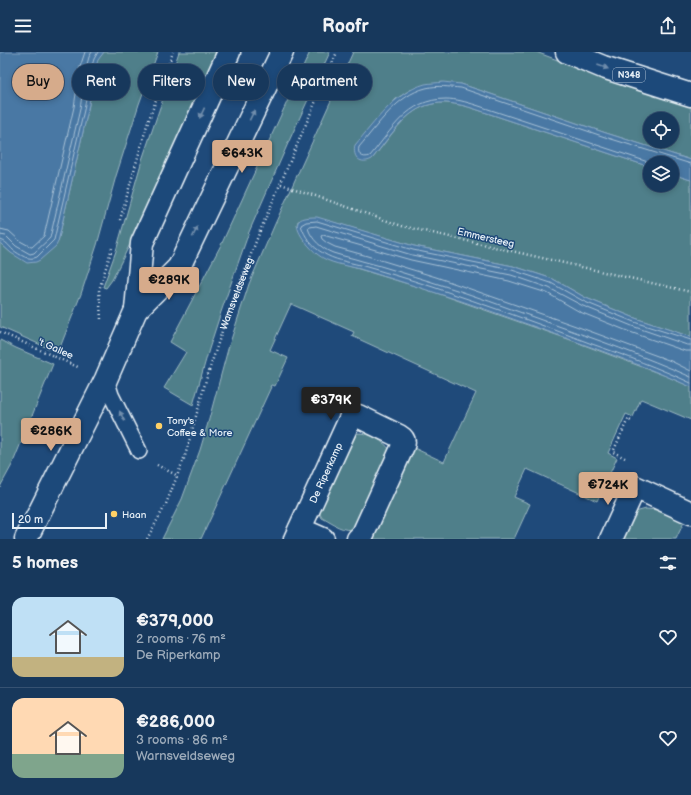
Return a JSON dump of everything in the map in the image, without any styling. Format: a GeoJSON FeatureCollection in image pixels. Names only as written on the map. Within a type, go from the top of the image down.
{"type":"FeatureCollection","features":[{"type":"Feature","properties":{"kind":"street"},"geometry":{"type":"LineString","coordinates":[[26,539],[106,379],[136,310],[142,243],[229,52]]}},
{"type":"Feature","properties":{"kind":"street"},"geometry":{"type":"LineString","coordinates":[[136,310],[179,267],[282,52]]}},
{"type":"Feature","properties":{"kind":"street","name":"N348"},"geometry":{"type":"LineString","coordinates":[[567,52],[603,67],[691,95]]}},
{"type":"Feature","properties":{"kind":"street","name":"De Riperkamp"},"geometry":{"type":"LineString","coordinates":[[323,539],[298,534],[350,419],[354,416],[399,436],[403,438],[404,441],[363,534],[358,539]]}},
{"type":"Feature","properties":{"kind":"street"},"geometry":{"type":"LineString","coordinates":[[611,539],[635,487],[691,513]]}},
{"type":"Feature","properties":{"kind":"lane"},"geometry":{"type":"LineString","coordinates":[[106,379],[111,395],[139,451]]}},
{"type":"Feature","properties":{"kind":"path"},"geometry":{"type":"LineString","coordinates":[[119,224],[147,125],[174,52]]}},
{"type":"Feature","properties":{"kind":"path","name":"Warnsveldseweg"},"geometry":{"type":"LineString","coordinates":[[147,539],[166,504],[178,476],[206,380],[226,319],[260,231],[337,52]]}},
{"type":"Feature","properties":{"kind":"path","name":"Emmersteeg"},"geometry":{"type":"LineString","coordinates":[[281,184],[402,226],[691,292]]}},
{"type":"Feature","properties":{"kind":"path"},"geometry":{"type":"LineString","coordinates":[[101,320],[98,290],[113,245]]}},
{"type":"Feature","properties":{"kind":"path","name":"'t Gallee"},"geometry":{"type":"LineString","coordinates":[[0,332],[106,379]]}},
{"type":"Feature","properties":{"kind":"path"},"geometry":{"type":"LineString","coordinates":[[625,458],[613,452],[628,419],[631,421]]}},
{"type":"Feature","properties":{"kind":"path"},"geometry":{"type":"LineString","coordinates":[[162,468],[178,476]]}},
{"type":"Feature","properties":{"kind":"green space"},"geometry":{"type":"Polygon","coordinates":[[[104,52],[158,52],[154,64],[138,64],[138,100],[140,100],[81,294],[59,350],[57,351],[0,327],[0,243],[11,253],[58,242],[90,100],[130,100],[130,64],[96,64],[97,60],[104,52]]]}},
{"type":"Feature","properties":{"kind":"green space"},"geometry":{"type":"Polygon","coordinates":[[[179,52],[216,52],[205,77],[205,64],[175,64],[179,52]]]}},
{"type":"Feature","properties":{"kind":"green space"},"geometry":{"type":"Polygon","coordinates":[[[310,52],[330,52],[324,64],[304,64],[310,52]]]}},
{"type":"Feature","properties":{"kind":"green space"},"geometry":{"type":"Polygon","coordinates":[[[353,52],[536,52],[630,87],[691,106],[691,160],[653,148],[679,148],[679,112],[643,112],[643,145],[461,84],[410,90],[396,99],[385,111],[372,159],[398,126],[409,115],[431,104],[448,103],[472,108],[643,165],[643,192],[679,192],[679,176],[691,180],[691,337],[635,318],[586,298],[553,279],[513,266],[414,246],[329,221],[298,221],[297,225],[330,261],[431,291],[568,339],[691,387],[691,420],[641,399],[633,417],[626,414],[608,453],[617,458],[597,501],[527,469],[514,497],[530,504],[514,539],[371,539],[382,520],[414,448],[444,462],[476,393],[352,336],[354,332],[291,304],[270,350],[288,358],[275,386],[271,385],[270,387],[201,539],[162,539],[182,499],[200,450],[228,349],[249,284],[331,100],[372,100],[372,64],[348,64],[353,52]]]}},
{"type":"Feature","properties":{"kind":"green space"},"geometry":{"type":"Polygon","coordinates":[[[163,100],[195,100],[137,230],[112,280],[106,288],[103,287],[116,251],[142,160],[163,100]]]}},
{"type":"Feature","properties":{"kind":"green space"},"geometry":{"type":"Polygon","coordinates":[[[288,100],[308,100],[249,232],[209,349],[193,405],[164,388],[186,352],[170,342],[222,243],[288,100]]]}},
{"type":"Feature","properties":{"kind":"green space"},"geometry":{"type":"Polygon","coordinates":[[[0,340],[53,364],[12,465],[0,487],[0,340]]]}},
{"type":"Feature","properties":{"kind":"green space"},"geometry":{"type":"Polygon","coordinates":[[[359,433],[376,438],[390,450],[354,529],[350,530],[339,527],[322,518],[319,512],[354,435],[359,433]]]}},
{"type":"Feature","properties":{"kind":"green space"},"geometry":{"type":"Polygon","coordinates":[[[646,509],[658,510],[684,522],[676,539],[620,539],[635,512],[646,509]]]}},
{"type":"Feature","properties":{"kind":"water"},"geometry":{"type":"Polygon","coordinates":[[[0,52],[104,52],[97,64],[72,64],[72,100],[90,100],[56,246],[40,260],[27,263],[11,253],[0,243],[0,52]]]}},
{"type":"Feature","properties":{"kind":"water"},"geometry":{"type":"Polygon","coordinates":[[[443,82],[461,84],[643,145],[643,148],[653,148],[678,156],[643,156],[643,165],[472,108],[448,103],[439,103],[422,107],[409,115],[372,159],[368,161],[361,161],[358,159],[354,150],[355,145],[386,109],[404,94],[425,84],[443,82]]]}},
{"type":"Feature","properties":{"kind":"water"},"geometry":{"type":"Polygon","coordinates":[[[679,156],[691,160],[691,180],[679,176],[679,156]]]}},
{"type":"Feature","properties":{"kind":"water"},"geometry":{"type":"Polygon","coordinates":[[[317,217],[414,246],[513,266],[553,279],[586,298],[635,318],[691,337],[691,387],[617,356],[486,309],[327,260],[317,254],[309,246],[298,230],[297,224],[299,220],[317,217]]]}},
{"type":"Feature","properties":{"kind":"place","name":"Tony's Coffee & More"},"geometry":{"type":"Point","coordinates":[159,426]}},
{"type":"Feature","properties":{"kind":"place","name":"Haan"},"geometry":{"type":"Point","coordinates":[114,514]}}]}
